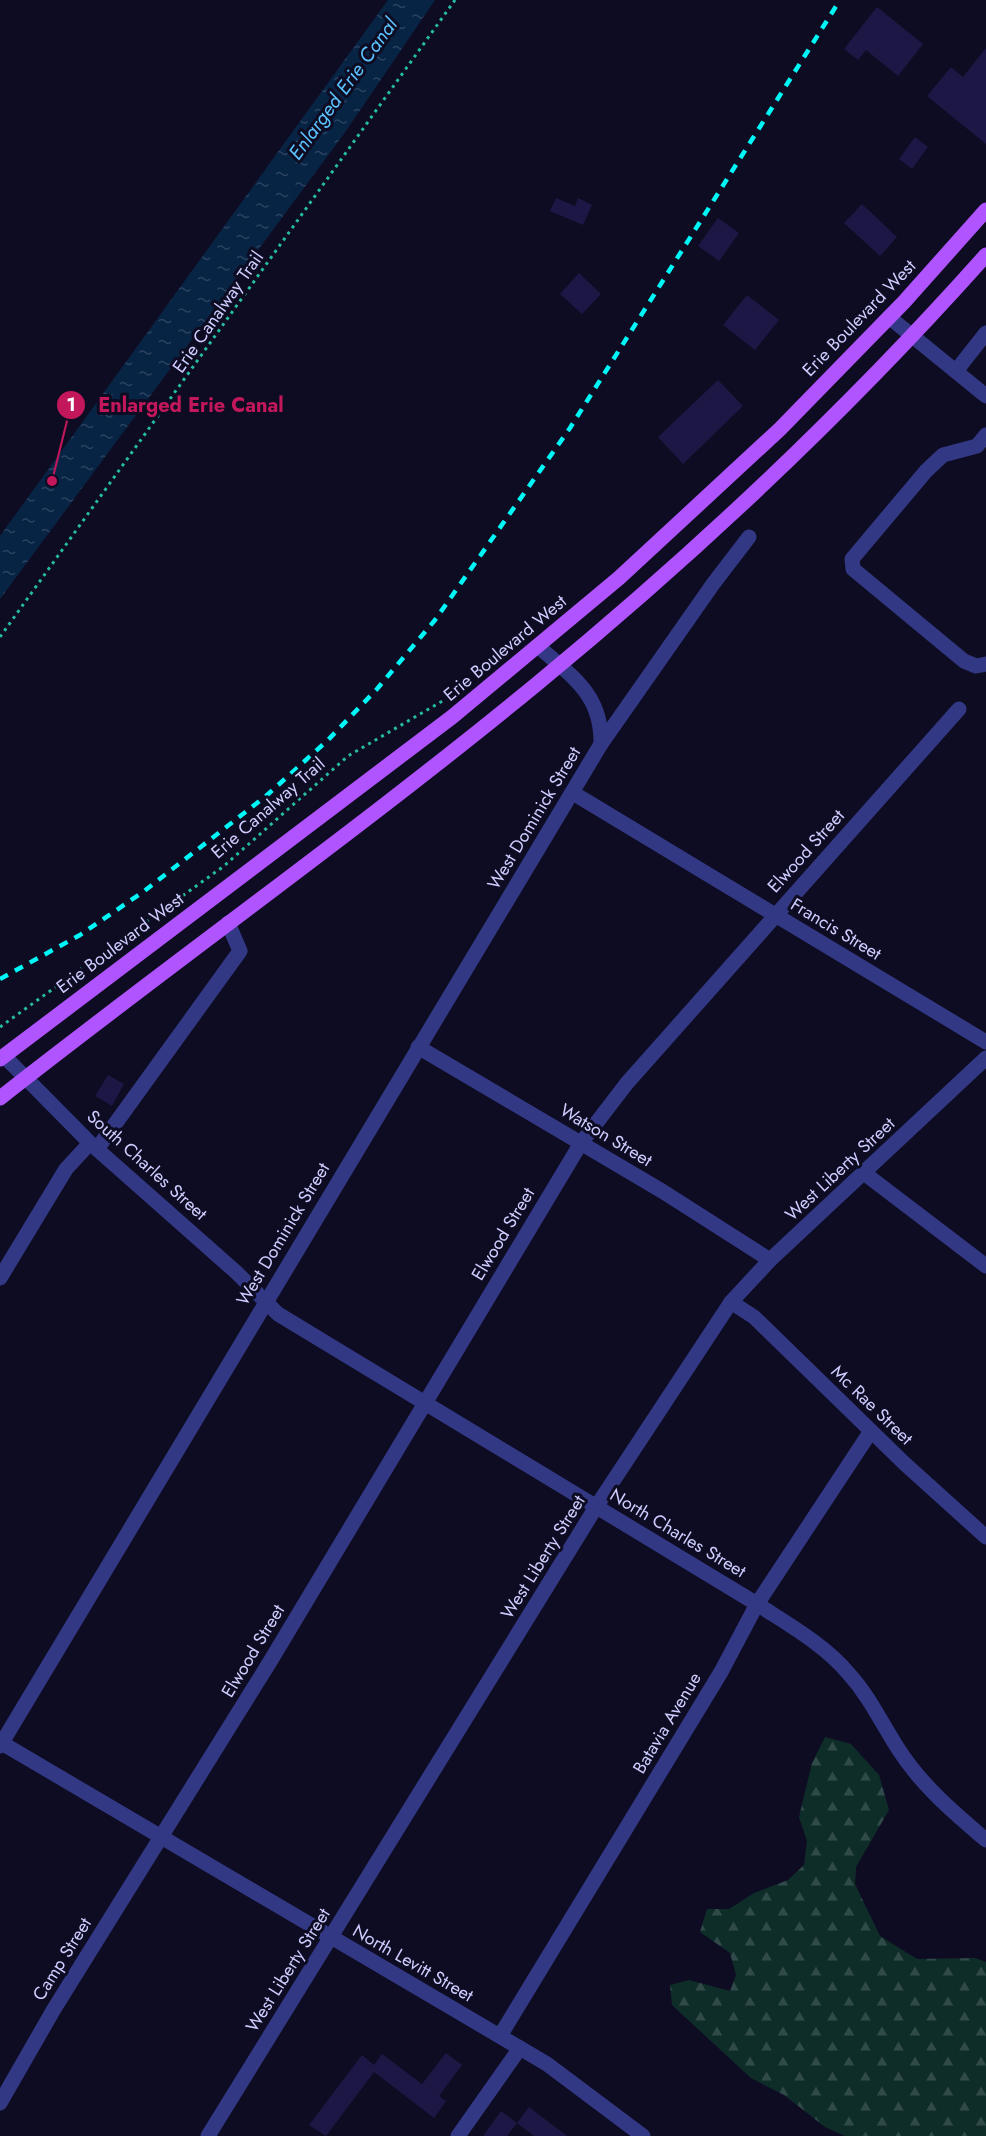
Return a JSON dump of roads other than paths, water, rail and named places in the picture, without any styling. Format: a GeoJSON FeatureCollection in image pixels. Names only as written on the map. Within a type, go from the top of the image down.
{"type":"FeatureCollection","features":[{"type":"Feature","properties":{"kind":"main road","name":"Erie Boulevard West"},"geometry":{"type":"LineString","coordinates":[[2,1057],[452,717],[619,578],[780,429],[889,317],[986,210]]}},
{"type":"Feature","properties":{"kind":"main road"},"geometry":{"type":"LineString","coordinates":[[0,1098],[353,830],[559,665],[707,537],[839,409],[986,255]]}},
{"type":"Feature","properties":{"kind":"street"},"geometry":{"type":"LineString","coordinates":[[889,317],[986,396]]}},
{"type":"Feature","properties":{"kind":"street"},"geometry":{"type":"LineString","coordinates":[[956,371],[986,333]]}},
{"type":"Feature","properties":{"kind":"street"},"geometry":{"type":"LineString","coordinates":[[986,435],[977,446],[943,455],[926,471],[852,560],[853,569],[964,661],[976,666],[986,664]]}},
{"type":"Feature","properties":{"kind":"street","name":"West Dominick Street"},"geometry":{"type":"LineString","coordinates":[[1,1743],[602,744],[713,584],[749,537]]}},
{"type":"Feature","properties":{"kind":"street","name":"West Dominick Street"},"geometry":{"type":"LineString","coordinates":[[538,646],[588,692],[596,707],[602,727],[602,744]]}},
{"type":"Feature","properties":{"kind":"street","name":"Elwood Street"},"geometry":{"type":"LineString","coordinates":[[160,1838],[271,1660],[581,1143],[627,1083],[959,709]]}},
{"type":"Feature","properties":{"kind":"street","name":"Francis Street"},"geometry":{"type":"LineString","coordinates":[[573,794],[986,1042]]}},
{"type":"Feature","properties":{"kind":"street"},"geometry":{"type":"LineString","coordinates":[[0,1278],[66,1169],[94,1146],[240,951],[228,923]]}},
{"type":"Feature","properties":{"kind":"street","name":"Watson Street"},"geometry":{"type":"LineString","coordinates":[[418,1047],[581,1143],[770,1260]]}},
{"type":"Feature","properties":{"kind":"street","name":"South Charles Street"},"geometry":{"type":"LineString","coordinates":[[2,1057],[26,1077],[94,1146],[236,1272],[265,1302]]}},
{"type":"Feature","properties":{"kind":"street","name":"West Liberty Street"},"geometry":{"type":"LineString","coordinates":[[208,2136],[596,1507],[731,1302],[770,1260],[986,1058]]}},
{"type":"Feature","properties":{"kind":"street"},"geometry":{"type":"LineString","coordinates":[[864,1173],[986,1266]]}},
{"type":"Feature","properties":{"kind":"street","name":"North Charles Street"},"geometry":{"type":"LineString","coordinates":[[265,1302],[278,1314],[758,1604],[807,1637],[848,1672],[871,1702],[897,1747],[917,1775],[938,1798],[986,1840]]}},
{"type":"Feature","properties":{"kind":"street","name":"Mc Rae Street"},"geometry":{"type":"LineString","coordinates":[[731,1302],[754,1317],[871,1431],[986,1537]]}},
{"type":"Feature","properties":{"kind":"street","name":"Batavia Avenue"},"geometry":{"type":"LineString","coordinates":[[500,2036],[721,1672],[758,1604],[871,1431]]}},
{"type":"Feature","properties":{"kind":"street","name":"North Levitt Street"},"geometry":{"type":"LineString","coordinates":[[1,1743],[520,2048],[595,2098],[643,2136]]}},
{"type":"Feature","properties":{"kind":"street","name":"Camp Street"},"geometry":{"type":"LineString","coordinates":[[0,2103],[54,2008],[160,1838]]}},
{"type":"Feature","properties":{"kind":"street"},"geometry":{"type":"LineString","coordinates":[[458,2136],[520,2048]]}},
{"type":"Feature","properties":{"kind":"water"},"geometry":{"type":"Polygon","coordinates":[[[388,0],[435,0],[346,131],[0,599],[0,536],[388,0]]]}},
{"type":"Feature","properties":{"kind":"railway"},"geometry":{"type":"LineString","coordinates":[[0,979],[80,935],[143,892],[266,796],[328,740],[377,689],[435,620],[570,428],[840,0]]}},
{"type":"Feature","properties":{"kind":"place","name":"Enlarged Erie Canal"},"geometry":{"type":"Point","coordinates":[52,481]}}]}
